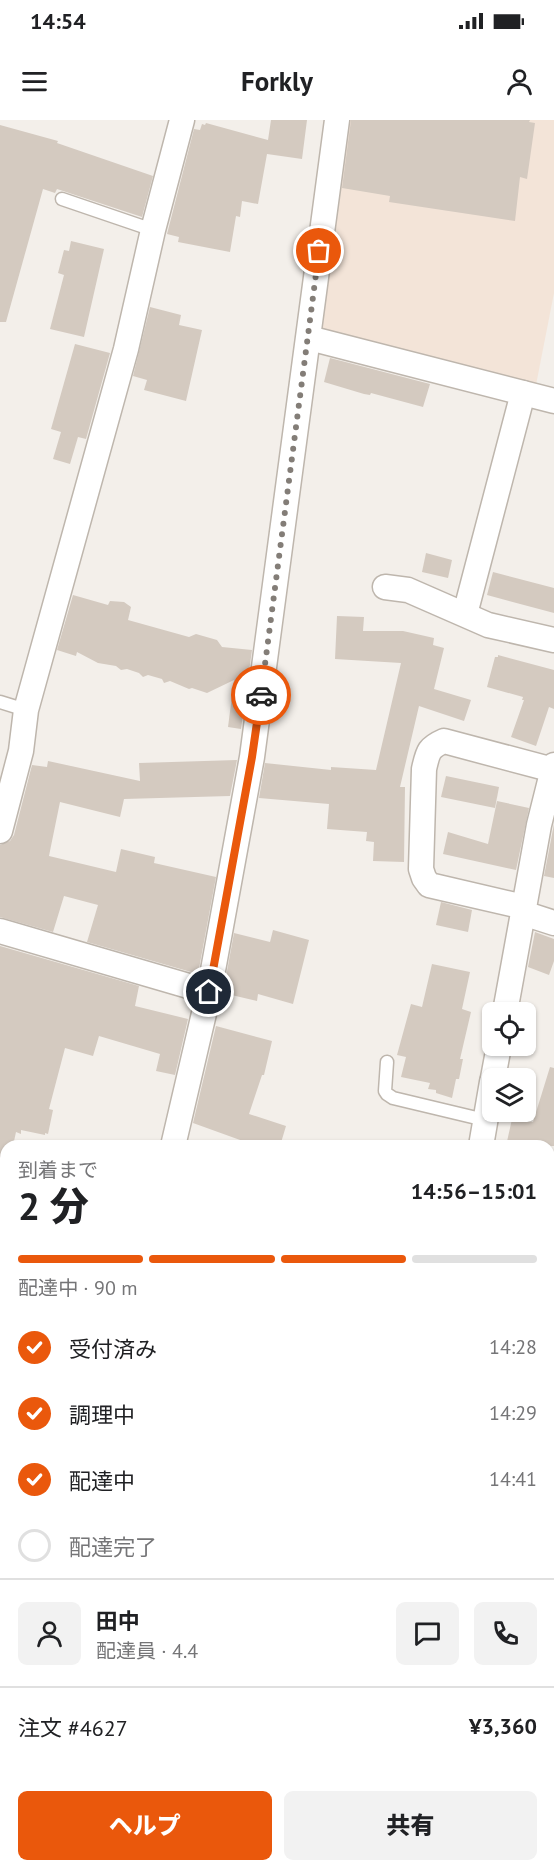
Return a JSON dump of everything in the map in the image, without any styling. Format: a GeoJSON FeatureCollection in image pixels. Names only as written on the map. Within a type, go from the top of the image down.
{"type":"FeatureCollection","features":[{"type":"Feature","properties":{"kind":"street"},"geometry":{"type":"LineString","coordinates":[[0,831],[21,752],[26,710],[126,349],[153,231],[182,120]]}},
{"type":"Feature","properties":{"kind":"street"},"geometry":{"type":"LineString","coordinates":[[171,1140],[209,992],[252,757],[337,120]]}},
{"type":"Feature","properties":{"kind":"street"},"geometry":{"type":"LineString","coordinates":[[309,338],[554,401]]}},
{"type":"Feature","properties":{"kind":"street"},"geometry":{"type":"LineString","coordinates":[[465,614],[523,393]]}},
{"type":"Feature","properties":{"kind":"street"},"geometry":{"type":"LineString","coordinates":[[385,587],[408,590],[488,625],[554,640]]}},
{"type":"Feature","properties":{"kind":"street"},"geometry":{"type":"LineString","coordinates":[[507,1002],[524,910],[539,825],[553,768],[444,741],[431,747],[424,769],[421,869],[424,878],[429,885],[524,910],[554,923]]}},
{"type":"Feature","properties":{"kind":"street"},"geometry":{"type":"LineString","coordinates":[[0,931],[209,992]]}},
{"type":"Feature","properties":{"kind":"street"},"geometry":{"type":"LineString","coordinates":[[482,1140],[485,1122]]}},
{"type":"Feature","properties":{"kind":"lane"},"geometry":{"type":"LineString","coordinates":[[62,199],[153,231]]}},
{"type":"Feature","properties":{"kind":"lane"},"geometry":{"type":"LineString","coordinates":[[0,702],[26,710]]}},
{"type":"Feature","properties":{"kind":"lane"},"geometry":{"type":"LineString","coordinates":[[387,1062],[385,1090],[393,1098],[482,1119]]}},
{"type":"Feature","properties":{"kind":"shaded area"},"geometry":{"type":"Polygon","coordinates":[[[346,120],[554,120],[554,293],[535,390],[320,332],[346,120]]]}},
{"type":"Feature","properties":{"kind":"building"},"geometry":{"type":"Polygon","coordinates":[[[271,120],[307,120],[302,159],[267,154],[258,204],[242,201],[240,217],[236,216],[230,252],[178,242],[179,237],[167,234],[194,129],[200,130],[202,124],[206,123],[268,140],[271,120]]]}},
{"type":"Feature","properties":{"kind":"building"},"geometry":{"type":"Polygon","coordinates":[[[351,120],[530,120],[529,122],[535,123],[527,179],[520,177],[515,221],[389,202],[390,196],[342,188],[351,120]]]}},
{"type":"Feature","properties":{"kind":"building"},"geometry":{"type":"Polygon","coordinates":[[[0,125],[58,141],[57,143],[153,176],[142,217],[57,189],[55,193],[43,189],[6,322],[0,322],[0,125]]]}},
{"type":"Feature","properties":{"kind":"building"},"geometry":{"type":"Polygon","coordinates":[[[71,241],[104,249],[84,337],[50,329],[64,275],[58,273],[64,250],[69,251],[71,241]]]}},
{"type":"Feature","properties":{"kind":"building"},"geometry":{"type":"Polygon","coordinates":[[[150,307],[181,315],[179,325],[202,330],[186,401],[144,390],[147,380],[133,376],[150,307]]]}},
{"type":"Feature","properties":{"kind":"building"},"geometry":{"type":"Polygon","coordinates":[[[75,344],[110,353],[86,439],[78,437],[70,464],[53,459],[61,432],[51,429],[75,344]]]}},
{"type":"Feature","properties":{"kind":"building"},"geometry":{"type":"Polygon","coordinates":[[[330,358],[430,384],[423,407],[371,393],[370,395],[364,394],[324,382],[330,358]]]}},
{"type":"Feature","properties":{"kind":"building"},"geometry":{"type":"Polygon","coordinates":[[[426,553],[452,560],[448,578],[422,572],[426,553]]]}},
{"type":"Feature","properties":{"kind":"building"},"geometry":{"type":"Polygon","coordinates":[[[493,572],[554,588],[554,613],[487,595],[493,572]]]}},
{"type":"Feature","properties":{"kind":"building"},"geometry":{"type":"Polygon","coordinates":[[[73,595],[108,605],[110,601],[124,602],[131,607],[128,620],[189,637],[196,634],[217,640],[222,647],[252,650],[241,729],[228,727],[234,680],[207,693],[170,681],[164,683],[162,679],[148,675],[143,677],[127,669],[121,670],[116,666],[98,663],[77,652],[76,656],[57,650],[73,595]]]}},
{"type":"Feature","properties":{"kind":"building"},"geometry":{"type":"Polygon","coordinates":[[[337,616],[364,617],[363,631],[403,631],[434,638],[433,645],[444,648],[434,689],[471,700],[464,721],[419,706],[400,787],[405,787],[404,862],[373,861],[374,842],[366,841],[367,832],[327,829],[329,804],[259,798],[265,763],[331,770],[331,767],[376,770],[401,663],[335,659],[337,616]]]}},
{"type":"Feature","properties":{"kind":"building"},"geometry":{"type":"Polygon","coordinates":[[[498,655],[554,670],[554,709],[549,707],[536,746],[511,737],[524,700],[522,700],[523,697],[487,687],[495,657],[498,655]]]}},
{"type":"Feature","properties":{"kind":"building"},"geometry":{"type":"Polygon","coordinates":[[[237,760],[230,796],[124,799],[120,817],[60,802],[49,856],[116,872],[121,849],[155,857],[154,863],[216,877],[198,974],[87,942],[98,905],[64,896],[53,932],[0,917],[0,845],[10,841],[14,835],[32,765],[47,767],[48,761],[140,781],[139,763],[237,760]]]}},
{"type":"Feature","properties":{"kind":"building"},"geometry":{"type":"Polygon","coordinates":[[[446,776],[499,787],[495,808],[441,797],[446,776]]]}},
{"type":"Feature","properties":{"kind":"building"},"geometry":{"type":"Polygon","coordinates":[[[497,801],[529,808],[516,870],[443,854],[448,832],[488,844],[497,801]]]}},
{"type":"Feature","properties":{"kind":"building"},"geometry":{"type":"Polygon","coordinates":[[[554,824],[554,878],[544,876],[554,824]]]}},
{"type":"Feature","properties":{"kind":"building"},"geometry":{"type":"Polygon","coordinates":[[[441,902],[472,910],[468,932],[436,925],[441,902]]]}},
{"type":"Feature","properties":{"kind":"building"},"geometry":{"type":"Polygon","coordinates":[[[273,930],[309,940],[293,1004],[258,994],[257,1001],[223,993],[234,933],[270,942],[273,930]]]}},
{"type":"Feature","properties":{"kind":"building"},"geometry":{"type":"Polygon","coordinates":[[[535,932],[554,939],[554,961],[549,975],[528,967],[535,932]]]}},
{"type":"Feature","properties":{"kind":"building"},"geometry":{"type":"Polygon","coordinates":[[[0,946],[139,986],[135,1006],[188,1019],[175,1075],[156,1071],[160,1054],[99,1036],[93,1056],[65,1048],[49,1109],[53,1110],[48,1134],[21,1130],[21,1134],[16,1132],[14,1140],[0,1140],[0,946]]]}},
{"type":"Feature","properties":{"kind":"building"},"geometry":{"type":"Polygon","coordinates":[[[432,964],[470,972],[462,1009],[471,1012],[460,1059],[463,1059],[459,1079],[456,1079],[452,1098],[436,1093],[436,1090],[428,1089],[430,1083],[401,1077],[406,1057],[397,1055],[411,1004],[422,1007],[432,964]]]}},
{"type":"Feature","properties":{"kind":"building"},"geometry":{"type":"Polygon","coordinates":[[[216,1026],[272,1041],[264,1075],[262,1075],[249,1114],[286,1126],[282,1140],[240,1140],[193,1123],[216,1026]]]}},
{"type":"Feature","properties":{"kind":"building"},"geometry":{"type":"Polygon","coordinates":[[[550,1067],[554,1068],[554,1140],[507,1140],[511,1122],[536,1122],[536,1112],[550,1067]]]}},
{"type":"Feature","properties":{"kind":"way so far"},"geometry":{"type":"LineString","coordinates":[[261,695],[319,251]]}},
{"type":"Feature","properties":{"kind":"route"},"geometry":{"type":"LineString","coordinates":[[209,992],[252,757],[261,695]]}}]}
